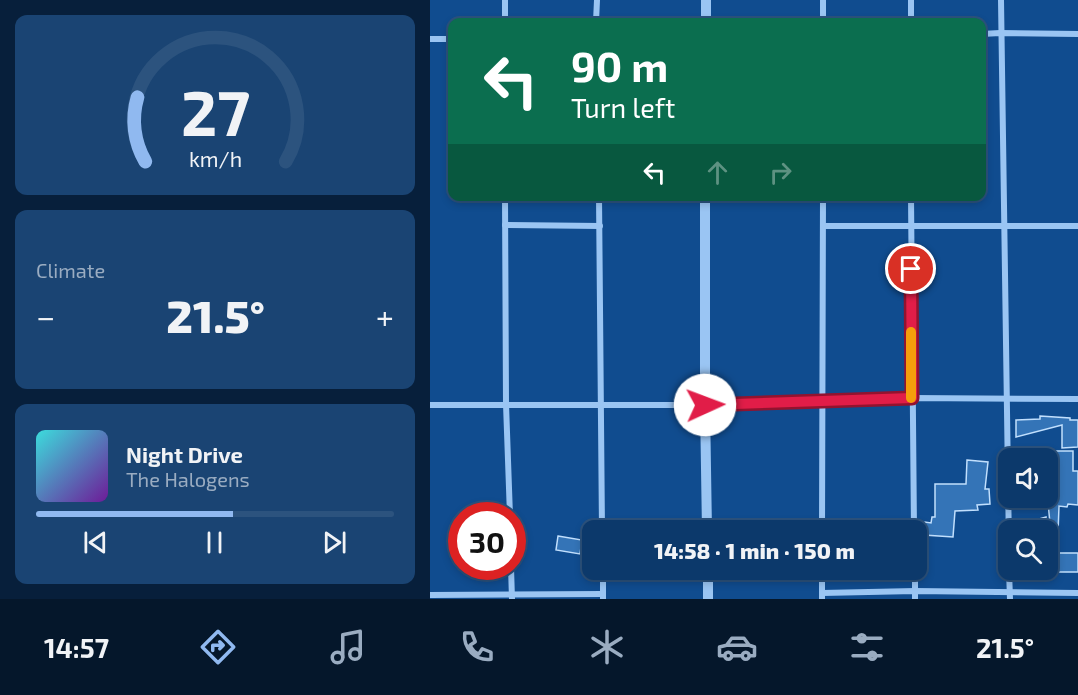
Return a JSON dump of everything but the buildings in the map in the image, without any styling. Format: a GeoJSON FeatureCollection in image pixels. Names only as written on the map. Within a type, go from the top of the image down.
{"type":"FeatureCollection","features":[{"type":"Feature","properties":{"kind":"street"},"geometry":{"type":"LineString","coordinates":[[505,0],[505,18]]}},
{"type":"Feature","properties":{"kind":"street"},"geometry":{"type":"LineString","coordinates":[[596,18],[597,0]]}},
{"type":"Feature","properties":{"kind":"street"},"geometry":{"type":"LineString","coordinates":[[706,0],[706,18]]}},
{"type":"Feature","properties":{"kind":"street"},"geometry":{"type":"LineString","coordinates":[[823,0],[823,18]]}},
{"type":"Feature","properties":{"kind":"street"},"geometry":{"type":"LineString","coordinates":[[911,0],[911,18]]}},
{"type":"Feature","properties":{"kind":"street"},"geometry":{"type":"LineString","coordinates":[[1000,0],[1008,520]]}},
{"type":"Feature","properties":{"kind":"street"},"geometry":{"type":"LineString","coordinates":[[986,34],[1078,34]]}},
{"type":"Feature","properties":{"kind":"street"},"geometry":{"type":"LineString","coordinates":[[430,39],[448,39]]}},
{"type":"Feature","properties":{"kind":"street"},"geometry":{"type":"LineString","coordinates":[[505,201],[506,405],[509,502]]}},
{"type":"Feature","properties":{"kind":"street"},"geometry":{"type":"LineString","coordinates":[[599,201],[602,520]]}},
{"type":"Feature","properties":{"kind":"street"},"geometry":{"type":"LineString","coordinates":[[705,201],[707,520]]}},
{"type":"Feature","properties":{"kind":"street"},"geometry":{"type":"LineString","coordinates":[[822,520],[823,201]]}},
{"type":"Feature","properties":{"kind":"street"},"geometry":{"type":"LineString","coordinates":[[911,201],[914,520]]}},
{"type":"Feature","properties":{"kind":"street"},"geometry":{"type":"LineString","coordinates":[[505,225],[600,226]]}},
{"type":"Feature","properties":{"kind":"street"},"geometry":{"type":"LineString","coordinates":[[823,226],[1078,226]]}},
{"type":"Feature","properties":{"kind":"street"},"geometry":{"type":"LineString","coordinates":[[430,405],[705,405],[912,398],[1078,399]]}},
{"type":"Feature","properties":{"kind":"street"},"geometry":{"type":"LineString","coordinates":[[511,580],[512,597]]}},
{"type":"Feature","properties":{"kind":"street"},"geometry":{"type":"LineString","coordinates":[[430,595],[603,597],[603,580]]}},
{"type":"Feature","properties":{"kind":"street"},"geometry":{"type":"LineString","coordinates":[[708,580],[708,599]]}},
{"type":"Feature","properties":{"kind":"street"},"geometry":{"type":"LineString","coordinates":[[822,580],[822,596],[915,591],[1010,596],[1078,593]]}},
{"type":"Feature","properties":{"kind":"street"},"geometry":{"type":"LineString","coordinates":[[915,580],[915,599]]}},
{"type":"Feature","properties":{"kind":"street"},"geometry":{"type":"LineString","coordinates":[[1009,580],[1010,596]]}},
{"type":"Feature","properties":{"kind":"slow traffic"},"geometry":{"type":"LineString","coordinates":[[911,332],[911,398]]}},
{"type":"Feature","properties":{"kind":"route"},"geometry":{"type":"LineString","coordinates":[[705,405],[912,398],[911,269]]}}]}
